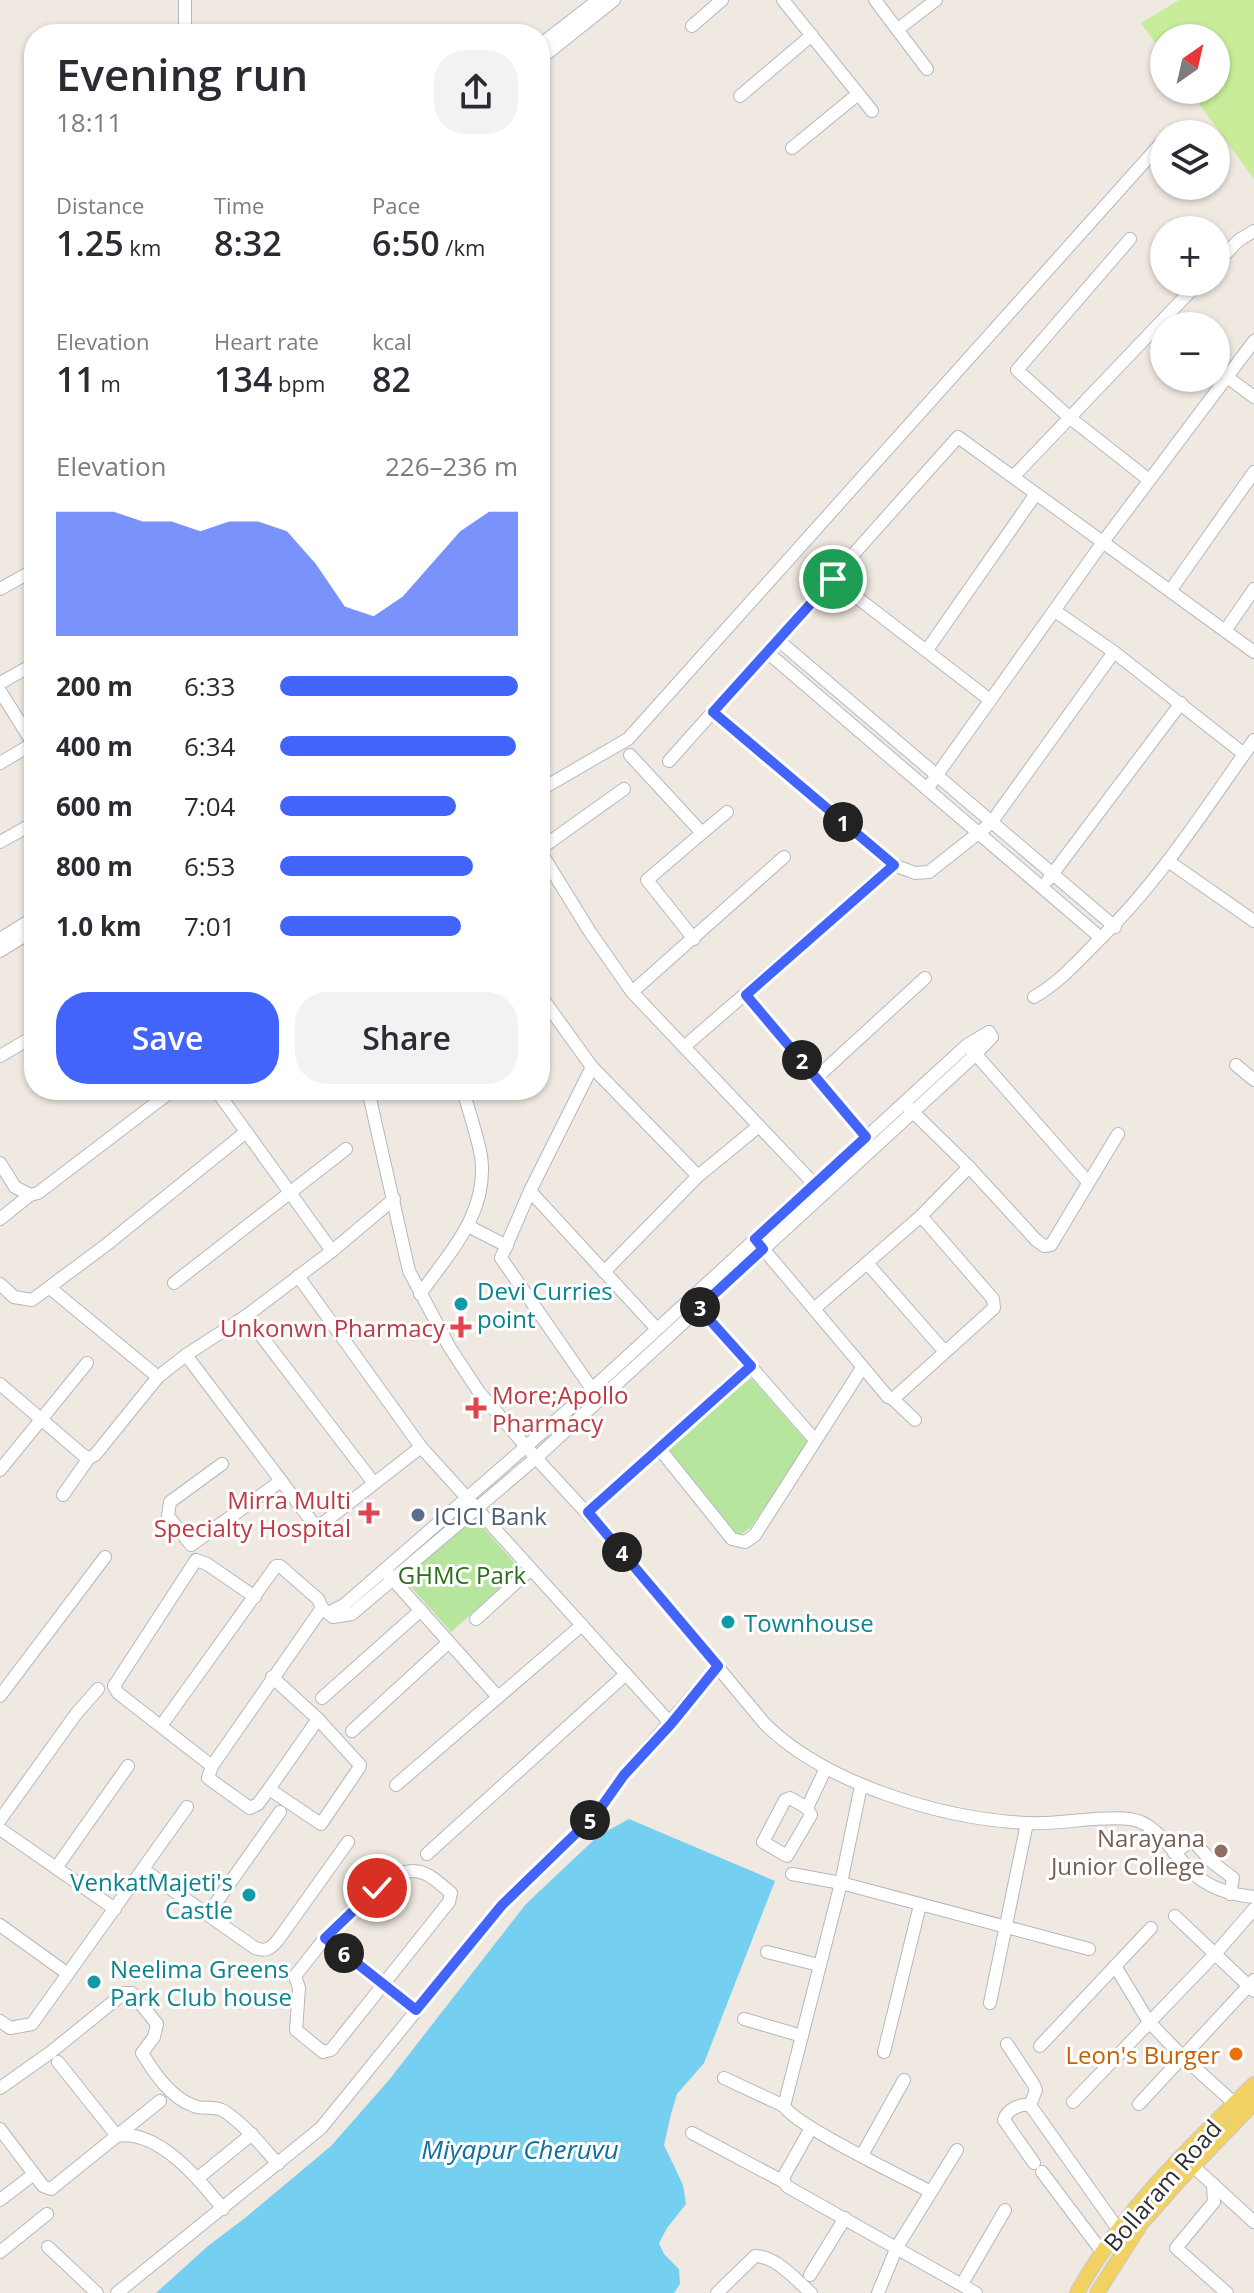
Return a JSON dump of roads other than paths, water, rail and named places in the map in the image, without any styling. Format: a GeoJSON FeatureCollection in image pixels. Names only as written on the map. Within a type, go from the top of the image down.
{"type":"FeatureCollection","features":[{"type":"Feature","properties":{"kind":"main road","name":"Bollaram Road"},"geometry":{"type":"LineString","coordinates":[[1077,2293],[1118,2229],[1164,2175],[1254,2084]]}},
{"type":"Feature","properties":{"kind":"main road","name":"Bollaram Road"},"geometry":{"type":"LineString","coordinates":[[1097,2293],[1141,2224],[1254,2103]]}},
{"type":"Feature","properties":{"kind":"street"},"geometry":{"type":"LineString","coordinates":[[185,0],[185,24]]}},
{"type":"Feature","properties":{"kind":"street"},"geometry":{"type":"LineString","coordinates":[[550,37],[598,0]]}},
{"type":"Feature","properties":{"kind":"street"},"geometry":{"type":"LineString","coordinates":[[550,51],[614,0]]}},
{"type":"Feature","properties":{"kind":"street"},"geometry":{"type":"LineString","coordinates":[[692,26],[722,0]]}},
{"type":"Feature","properties":{"kind":"street"},"geometry":{"type":"LineString","coordinates":[[783,0],[872,111]]}},
{"type":"Feature","properties":{"kind":"street"},"geometry":{"type":"LineString","coordinates":[[875,0],[927,69]]}},
{"type":"Feature","properties":{"kind":"street"},"geometry":{"type":"LineString","coordinates":[[898,29],[936,0]]}},
{"type":"Feature","properties":{"kind":"street"},"geometry":{"type":"LineString","coordinates":[[740,96],[812,35]]}},
{"type":"Feature","properties":{"kind":"street"},"geometry":{"type":"LineString","coordinates":[[792,148],[858,94]]}},
{"type":"Feature","properties":{"kind":"street"},"geometry":{"type":"LineString","coordinates":[[550,784],[628,739],[1150,156]]}},
{"type":"Feature","properties":{"kind":"street"},"geometry":{"type":"LineString","coordinates":[[1230,249],[1254,231]]}},
{"type":"Feature","properties":{"kind":"street"},"geometry":{"type":"LineString","coordinates":[[1130,239],[1017,370],[1069,417],[1149,480]]}},
{"type":"Feature","properties":{"kind":"street"},"geometry":{"type":"LineString","coordinates":[[1013,477],[1186,296]]}},
{"type":"Feature","properties":{"kind":"street"},"geometry":{"type":"LineString","coordinates":[[1230,373],[1254,341]]}},
{"type":"Feature","properties":{"kind":"street"},"geometry":{"type":"LineString","coordinates":[[1230,379],[1254,397]]}},
{"type":"Feature","properties":{"kind":"street"},"geometry":{"type":"LineString","coordinates":[[927,789],[1103,542],[1216,392]]}},
{"type":"Feature","properties":{"kind":"street"},"geometry":{"type":"LineString","coordinates":[[669,761],[958,437],[1254,652]]}},
{"type":"Feature","properties":{"kind":"street"},"geometry":{"type":"LineString","coordinates":[[1170,591],[1254,472]]}},
{"type":"Feature","properties":{"kind":"street"},"geometry":{"type":"LineString","coordinates":[[927,650],[1035,495]]}},
{"type":"Feature","properties":{"kind":"street"},"geometry":{"type":"LineString","coordinates":[[0,589],[24,576]]}},
{"type":"Feature","properties":{"kind":"street"},"geometry":{"type":"LineString","coordinates":[[833,579],[990,700]]}},
{"type":"Feature","properties":{"kind":"street"},"geometry":{"type":"LineString","coordinates":[[1225,631],[1254,589]]}},
{"type":"Feature","properties":{"kind":"street"},"geometry":{"type":"LineString","coordinates":[[1055,611],[1114,652],[1244,754]]}},
{"type":"Feature","properties":{"kind":"street"},"geometry":{"type":"LineString","coordinates":[[778,640],[1115,927]]}},
{"type":"Feature","properties":{"kind":"street"},"geometry":{"type":"LineString","coordinates":[[767,652],[1101,938]]}},
{"type":"Feature","properties":{"kind":"street"},"geometry":{"type":"LineString","coordinates":[[713,712],[894,865],[915,873],[929,872],[991,823],[1114,652]]}},
{"type":"Feature","properties":{"kind":"street"},"geometry":{"type":"LineString","coordinates":[[0,683],[24,670]]}},
{"type":"Feature","properties":{"kind":"street"},"geometry":{"type":"LineString","coordinates":[[0,691],[24,728]]}},
{"type":"Feature","properties":{"kind":"street"},"geometry":{"type":"LineString","coordinates":[[1042,888],[1181,703]]}},
{"type":"Feature","properties":{"kind":"street"},"geometry":{"type":"LineString","coordinates":[[1034,997],[1071,970],[1115,927],[1168,861],[1254,740]]}},
{"type":"Feature","properties":{"kind":"street"},"geometry":{"type":"LineString","coordinates":[[0,763],[24,750]]}},
{"type":"Feature","properties":{"kind":"street"},"geometry":{"type":"LineString","coordinates":[[630,755],[702,833]]}},
{"type":"Feature","properties":{"kind":"street"},"geometry":{"type":"LineString","coordinates":[[550,843],[624,789]]}},
{"type":"Feature","properties":{"kind":"street"},"geometry":{"type":"LineString","coordinates":[[694,939],[647,880],[727,812]]}},
{"type":"Feature","properties":{"kind":"street"},"geometry":{"type":"LineString","coordinates":[[0,842],[24,829]]}},
{"type":"Feature","properties":{"kind":"street"},"geometry":{"type":"LineString","coordinates":[[632,992],[784,857]]}},
{"type":"Feature","properties":{"kind":"street"},"geometry":{"type":"LineString","coordinates":[[1168,861],[1250,918],[1254,902]]}},
{"type":"Feature","properties":{"kind":"street"},"geometry":{"type":"LineString","coordinates":[[685,1046],[894,865]]}},
{"type":"Feature","properties":{"kind":"street"},"geometry":{"type":"LineString","coordinates":[[550,866],[632,992],[815,1185]]}},
{"type":"Feature","properties":{"kind":"street"},"geometry":{"type":"LineString","coordinates":[[0,939],[24,924]]}},
{"type":"Feature","properties":{"kind":"street"},"geometry":{"type":"LineString","coordinates":[[0,951],[24,936]]}},
{"type":"Feature","properties":{"kind":"street"},"geometry":{"type":"LineString","coordinates":[[816,1078],[925,978]]}},
{"type":"Feature","properties":{"kind":"street"},"geometry":{"type":"LineString","coordinates":[[746,995],[866,1137]]}},
{"type":"Feature","properties":{"kind":"street"},"geometry":{"type":"LineString","coordinates":[[550,1020],[698,1176]]}},
{"type":"Feature","properties":{"kind":"street"},"geometry":{"type":"LineString","coordinates":[[0,1056],[24,1043]]}},
{"type":"Feature","properties":{"kind":"street"},"geometry":{"type":"LineString","coordinates":[[471,1502],[536,1458],[695,1303],[971,1050],[1088,1182]]}},
{"type":"Feature","properties":{"kind":"street"},"geometry":{"type":"LineString","coordinates":[[1236,1065],[1254,1080]]}},
{"type":"Feature","properties":{"kind":"street"},"geometry":{"type":"LineString","coordinates":[[592,1067],[502,1253],[503,1263],[592,1389]]}},
{"type":"Feature","properties":{"kind":"street"},"geometry":{"type":"LineString","coordinates":[[0,1219],[160,1100]]}},
{"type":"Feature","properties":{"kind":"street"},"geometry":{"type":"LineString","coordinates":[[227,1100],[246,1132],[332,1251]]}},
{"type":"Feature","properties":{"kind":"street"},"geometry":{"type":"LineString","coordinates":[[370,1100],[409,1271],[435,1324],[479,1392],[588,1512],[765,1724],[786,1745],[861,1786],[956,1814],[1027,1823],[1131,1819],[1150,1827],[1198,1877],[1230,1894],[1254,1897]]}},
{"type":"Feature","properties":{"kind":"street"},"geometry":{"type":"LineString","coordinates":[[420,1294],[468,1226],[479,1202],[481,1156],[466,1100]]}},
{"type":"Feature","properties":{"kind":"street"},"geometry":{"type":"LineString","coordinates":[[759,1244],[866,1137],[908,1108]]}},
{"type":"Feature","properties":{"kind":"street"},"geometry":{"type":"LineString","coordinates":[[908,1108],[1044,1246],[1051,1245],[1118,1134]]}},
{"type":"Feature","properties":{"kind":"street"},"geometry":{"type":"LineString","coordinates":[[604,1272],[698,1176],[759,1126]]}},
{"type":"Feature","properties":{"kind":"street"},"geometry":{"type":"LineString","coordinates":[[0,1284],[14,1297],[32,1300],[246,1132]]}},
{"type":"Feature","properties":{"kind":"street"},"geometry":{"type":"LineString","coordinates":[[174,1283],[346,1149]]}},
{"type":"Feature","properties":{"kind":"street"},"geometry":{"type":"LineString","coordinates":[[0,1163],[15,1187],[30,1195]]}},
{"type":"Feature","properties":{"kind":"street"},"geometry":{"type":"LineString","coordinates":[[814,1309],[921,1216],[969,1167]]}},
{"type":"Feature","properties":{"kind":"street"},"geometry":{"type":"LineString","coordinates":[[530,1191],[657,1329]]}},
{"type":"Feature","properties":{"kind":"street"},"geometry":{"type":"LineString","coordinates":[[63,1495],[89,1458],[95,1455],[158,1377],[246,1316],[394,1199]]}},
{"type":"Feature","properties":{"kind":"street"},"geometry":{"type":"LineString","coordinates":[[893,1399],[991,1313],[995,1303],[921,1216]]}},
{"type":"Feature","properties":{"kind":"street"},"geometry":{"type":"LineString","coordinates":[[468,1226],[507,1246]]}},
{"type":"Feature","properties":{"kind":"street"},"geometry":{"type":"LineString","coordinates":[[759,1244],[862,1368],[888,1397],[915,1420]]}},
{"type":"Feature","properties":{"kind":"street"},"geometry":{"type":"LineString","coordinates":[[867,1263],[945,1352]]}},
{"type":"Feature","properties":{"kind":"street"},"geometry":{"type":"LineString","coordinates":[[298,1276],[421,1447],[671,1724]]}},
{"type":"Feature","properties":{"kind":"street"},"geometry":{"type":"LineString","coordinates":[[50,1288],[158,1377]]}},
{"type":"Feature","properties":{"kind":"street"},"geometry":{"type":"LineString","coordinates":[[318,1719],[258,1804],[246,1807],[208,1778],[212,1766],[272,1677],[325,1610],[344,1605],[388,1574],[471,1502],[657,1329],[695,1303]]}},
{"type":"Feature","properties":{"kind":"street"},"geometry":{"type":"LineString","coordinates":[[695,1303],[815,1440]]}},
{"type":"Feature","properties":{"kind":"street"},"geometry":{"type":"LineString","coordinates":[[246,1316],[373,1482]]}},
{"type":"Feature","properties":{"kind":"street"},"geometry":{"type":"LineString","coordinates":[[186,1355],[313,1523],[322,1524],[421,1447]]}},
{"type":"Feature","properties":{"kind":"street"},"geometry":{"type":"LineString","coordinates":[[0,1470],[87,1363]]}},
{"type":"Feature","properties":{"kind":"street"},"geometry":{"type":"LineString","coordinates":[[588,1512],[751,1366]]}},
{"type":"Feature","properties":{"kind":"street"},"geometry":{"type":"LineString","coordinates":[[659,1448],[732,1539],[745,1542],[755,1535],[862,1368]]}},
{"type":"Feature","properties":{"kind":"street"},"geometry":{"type":"LineString","coordinates":[[0,1384],[89,1458]]}},
{"type":"Feature","properties":{"kind":"street"},"geometry":{"type":"LineString","coordinates":[[222,1464],[170,1502],[168,1507],[168,1516],[191,1545],[281,1481]]}},
{"type":"Feature","properties":{"kind":"street"},"geometry":{"type":"LineString","coordinates":[[0,1696],[105,1557]]}},
{"type":"Feature","properties":{"kind":"street"},"geometry":{"type":"LineString","coordinates":[[212,1766],[118,1693],[114,1686],[196,1560],[202,1560],[255,1597]]}},
{"type":"Feature","properties":{"kind":"street"},"geometry":{"type":"LineString","coordinates":[[161,1726],[274,1568],[280,1566],[318,1599],[325,1610]]}},
{"type":"Feature","properties":{"kind":"street"},"geometry":{"type":"LineString","coordinates":[[476,1619],[531,1569]]}},
{"type":"Feature","properties":{"kind":"street"},"geometry":{"type":"LineString","coordinates":[[388,1574],[498,1697]]}},
{"type":"Feature","properties":{"kind":"street"},"geometry":{"type":"LineString","coordinates":[[322,1698],[421,1610]]}},
{"type":"Feature","properties":{"kind":"street"},"geometry":{"type":"LineString","coordinates":[[396,1785],[582,1625]]}},
{"type":"Feature","properties":{"kind":"street"},"geometry":{"type":"LineString","coordinates":[[352,1731],[449,1642]]}},
{"type":"Feature","properties":{"kind":"street"},"geometry":{"type":"LineString","coordinates":[[117,2293],[321,2128],[502,1905],[597,1813],[624,1775],[718,1666]]}},
{"type":"Feature","properties":{"kind":"street"},"geometry":{"type":"LineString","coordinates":[[427,1854],[626,1674]]}},
{"type":"Feature","properties":{"kind":"street"},"geometry":{"type":"LineString","coordinates":[[269,1789],[320,1824],[360,1765],[318,1719],[272,1677]]}},
{"type":"Feature","properties":{"kind":"street"},"geometry":{"type":"LineString","coordinates":[[0,1820],[76,1714],[98,1689]]}},
{"type":"Feature","properties":{"kind":"street"},"geometry":{"type":"LineString","coordinates":[[56,1868],[128,1766]]}},
{"type":"Feature","properties":{"kind":"street"},"geometry":{"type":"LineString","coordinates":[[807,1808],[826,1768]]}},
{"type":"Feature","properties":{"kind":"street"},"geometry":{"type":"LineString","coordinates":[[784,2106],[841,1883],[861,1786]]}},
{"type":"Feature","properties":{"kind":"street"},"geometry":{"type":"LineString","coordinates":[[790,1798],[807,1808],[811,1815],[787,1856],[763,1842],[785,1800],[790,1798]]}},
{"type":"Feature","properties":{"kind":"street"},"geometry":{"type":"LineString","coordinates":[[0,2021],[10,2028],[32,2024],[187,1807]]}},
{"type":"Feature","properties":{"kind":"street"},"geometry":{"type":"LineString","coordinates":[[208,1914],[280,1812]]}},
{"type":"Feature","properties":{"kind":"street"},"geometry":{"type":"LineString","coordinates":[[990,2003],[1027,1823]]}},
{"type":"Feature","properties":{"kind":"street"},"geometry":{"type":"LineString","coordinates":[[0,1829],[115,1909]]}},
{"type":"Feature","properties":{"kind":"street"},"geometry":{"type":"LineString","coordinates":[[1174,1853],[1191,1841],[1195,1843],[1212,1862],[1233,1878],[1230,1894]]}},
{"type":"Feature","properties":{"kind":"street"},"geometry":{"type":"LineString","coordinates":[[144,1870],[255,1948],[264,1951],[271,1948],[348,1842]]}},
{"type":"Feature","properties":{"kind":"street"},"geometry":{"type":"LineString","coordinates":[[413,1871],[428,1875],[451,1893],[449,1902],[384,1985],[331,2050],[323,2052],[296,2030],[299,1988],[295,1976],[325,1938],[386,1879],[413,1871]]}},
{"type":"Feature","properties":{"kind":"street"},"geometry":{"type":"LineString","coordinates":[[792,1874],[841,1883],[1089,1949]]}},
{"type":"Feature","properties":{"kind":"street"},"geometry":{"type":"LineString","coordinates":[[884,2052],[920,1905]]}},
{"type":"Feature","properties":{"kind":"street"},"geometry":{"type":"LineString","coordinates":[[1073,2102],[1254,1909]]}},
{"type":"Feature","properties":{"kind":"street"},"geometry":{"type":"LineString","coordinates":[[1139,2104],[1252,1986],[1175,1916]]}},
{"type":"Feature","properties":{"kind":"street"},"geometry":{"type":"LineString","coordinates":[[0,1925],[68,1974]]}},
{"type":"Feature","properties":{"kind":"street"},"geometry":{"type":"LineString","coordinates":[[1040,2046],[1151,1928]]}},
{"type":"Feature","properties":{"kind":"street"},"geometry":{"type":"LineString","coordinates":[[325,1938],[416,2010]]}},
{"type":"Feature","properties":{"kind":"street"},"geometry":{"type":"LineString","coordinates":[[767,1952],[819,1965]]}},
{"type":"Feature","properties":{"kind":"street"},"geometry":{"type":"LineString","coordinates":[[1115,1966],[1149,2022],[1234,2103]]}},
{"type":"Feature","properties":{"kind":"street"},"geometry":{"type":"LineString","coordinates":[[0,2088],[51,2052],[124,1993],[132,1993],[157,2024],[154,2037],[142,2053],[171,2092],[196,2108],[211,2107],[224,2112],[252,2134],[278,2164]]}},
{"type":"Feature","properties":{"kind":"street"},"geometry":{"type":"LineString","coordinates":[[744,2019],[802,2036]]}},
{"type":"Feature","properties":{"kind":"street"},"geometry":{"type":"LineString","coordinates":[[1007,2044],[1036,2090],[1030,2105]]}},
{"type":"Feature","properties":{"kind":"street"},"geometry":{"type":"LineString","coordinates":[[58,2062],[117,2136]]}},
{"type":"Feature","properties":{"kind":"street"},"geometry":{"type":"LineString","coordinates":[[724,2078],[784,2106],[788,2114],[811,2128],[931,2192]]}},
{"type":"Feature","properties":{"kind":"street"},"geometry":{"type":"LineString","coordinates":[[862,2155],[904,2080]]}},
{"type":"Feature","properties":{"kind":"street"},"geometry":{"type":"LineString","coordinates":[[0,2129],[47,2188],[57,2186],[160,2101]]}},
{"type":"Feature","properties":{"kind":"street"},"geometry":{"type":"LineString","coordinates":[[1103,2253],[1070,2222],[1038,2167],[1004,2120],[1005,2115],[1021,2104],[1030,2105],[1118,2229]]}},
{"type":"Feature","properties":{"kind":"street"},"geometry":{"type":"LineString","coordinates":[[784,2182],[784,2176],[811,2128]]}},
{"type":"Feature","properties":{"kind":"street"},"geometry":{"type":"LineString","coordinates":[[692,2133],[784,2182],[976,2293]]}},
{"type":"Feature","properties":{"kind":"street"},"geometry":{"type":"LineString","coordinates":[[198,2178],[252,2134]]}},
{"type":"Feature","properties":{"kind":"street"},"geometry":{"type":"LineString","coordinates":[[117,2136],[140,2135],[198,2178],[223,2209]]}},
{"type":"Feature","properties":{"kind":"street"},"geometry":{"type":"LineString","coordinates":[[878,2293],[897,2247],[957,2150]]}},
{"type":"Feature","properties":{"kind":"street"},"geometry":{"type":"LineString","coordinates":[[1193,2166],[1254,2222]]}},
{"type":"Feature","properties":{"kind":"street"},"geometry":{"type":"LineString","coordinates":[[0,2200],[34,2174]]}},
{"type":"Feature","properties":{"kind":"street"},"geometry":{"type":"LineString","coordinates":[[1213,2184],[1214,2202],[1176,2248],[1227,2293]]}},
{"type":"Feature","properties":{"kind":"street"},"geometry":{"type":"LineString","coordinates":[[962,2284],[1005,2210]]}},
{"type":"Feature","properties":{"kind":"street"},"geometry":{"type":"LineString","coordinates":[[0,2251],[47,2214]]}},
{"type":"Feature","properties":{"kind":"street"},"geometry":{"type":"LineString","coordinates":[[810,2275],[845,2218]]}},
{"type":"Feature","properties":{"kind":"street"},"geometry":{"type":"LineString","coordinates":[[48,2247],[97,2293]]}},
{"type":"Feature","properties":{"kind":"street"},"geometry":{"type":"LineString","coordinates":[[717,2293],[755,2256],[762,2256],[811,2293]]}},
{"type":"Feature","properties":{"kind":"water","name":"Miyapur Cheruvu"},"geometry":{"type":"Polygon","coordinates":[[[629,1819],[775,1881],[704,2063],[677,2094],[671,2114],[664,2145],[683,2185],[686,2204],[659,2243],[664,2254],[679,2269],[680,2284],[674,2293],[156,2293],[208,2246],[331,2146],[389,2080],[526,1904],[598,1836],[629,1819]]]}},
{"type":"Feature","properties":{"kind":"place","name":"Devi Curries point"},"geometry":{"type":"Point","coordinates":[461,1304]}},
{"type":"Feature","properties":{"kind":"place","name":"Unkonwn Pharmacy"},"geometry":{"type":"Point","coordinates":[461,1327]}},
{"type":"Feature","properties":{"kind":"place","name":"More;Apollo Pharmacy"},"geometry":{"type":"Point","coordinates":[476,1408]}},
{"type":"Feature","properties":{"kind":"place","name":"Mirra Multi Specialty Hospital"},"geometry":{"type":"Point","coordinates":[369,1513]}},
{"type":"Feature","properties":{"kind":"place","name":"ICICI Bank"},"geometry":{"type":"Point","coordinates":[418,1515]}},
{"type":"Feature","properties":{"kind":"place","name":"Townhouse"},"geometry":{"type":"Point","coordinates":[728,1622]}},
{"type":"Feature","properties":{"kind":"place","name":"Narayana Junior College"},"geometry":{"type":"Point","coordinates":[1221,1851]}},
{"type":"Feature","properties":{"kind":"place","name":"VenkatMajeti's Castle"},"geometry":{"type":"Point","coordinates":[249,1895]}},
{"type":"Feature","properties":{"kind":"place","name":"Neelima Greens Park Club house"},"geometry":{"type":"Point","coordinates":[94,1982]}},
{"type":"Feature","properties":{"kind":"place","name":"Leon's Burger"},"geometry":{"type":"Point","coordinates":[1236,2054]}},
{"type":"Feature","properties":{"kind":"park label","name":"GHMC Park"},"geometry":{"type":"Point","coordinates":[462,1574]}}]}
